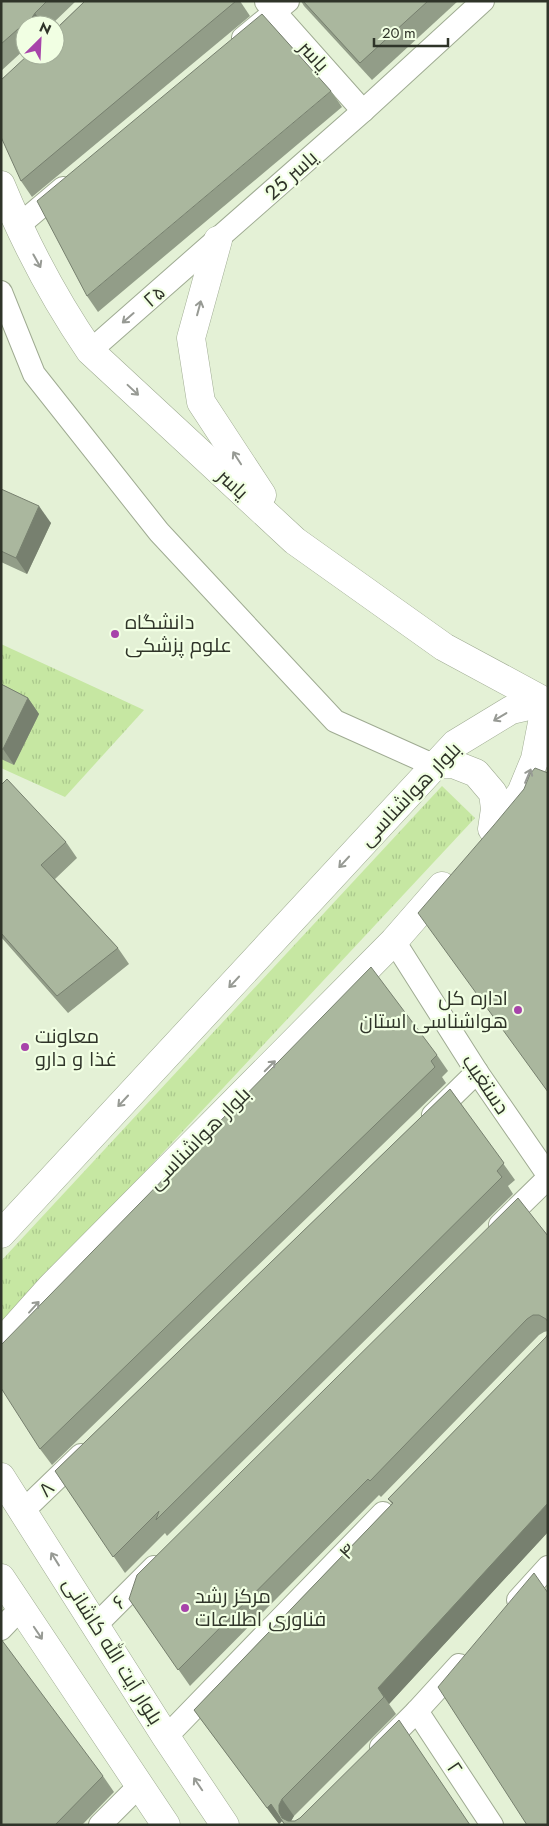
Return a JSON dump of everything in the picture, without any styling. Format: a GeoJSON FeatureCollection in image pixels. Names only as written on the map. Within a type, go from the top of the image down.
{"type":"FeatureCollection","features":[{"type":"Feature","properties":{"kind":"main road","name":"یاسر"},"geometry":{"type":"LineString","coordinates":[[1,185],[18,226],[72,325],[90,351],[295,541],[444,647],[547,703]]}},
{"type":"Feature","properties":{"kind":"main road"},"geometry":{"type":"LineString","coordinates":[[218,240],[191,338],[200,402],[248,476],[295,541]]}},
{"type":"Feature","properties":{"kind":"main road","name":"بلوار هواشناسی"},"geometry":{"type":"LineString","coordinates":[[1,1234],[433,765],[455,744],[512,710],[547,703],[535,759],[521,793],[492,829],[394,941],[51,1287],[1,1343]]}},
{"type":"Feature","properties":{"kind":"main road"},"geometry":{"type":"LineString","coordinates":[[433,765],[453,764],[476,773],[493,793],[495,809],[492,829]]}},
{"type":"Feature","properties":{"kind":"main road","name":"بلوار آیت الله کاشانی"},"geometry":{"type":"LineString","coordinates":[[1,1477],[24,1510],[166,1737],[225,1825]]}},
{"type":"Feature","properties":{"kind":"main road"},"geometry":{"type":"LineString","coordinates":[[1,1578],[166,1825]]}},
{"type":"Feature","properties":{"kind":"street","name":"یاسر 25"},"geometry":{"type":"LineString","coordinates":[[218,240],[364,111],[483,1]]}},
{"type":"Feature","properties":{"kind":"street","name":"یاسر"},"geometry":{"type":"LineString","coordinates":[[276,5],[364,111]]}},
{"type":"Feature","properties":{"kind":"street"},"geometry":{"type":"LineString","coordinates":[[230,50],[276,5]]}},
{"type":"Feature","properties":{"kind":"street"},"geometry":{"type":"LineString","coordinates":[[18,226],[78,176]]}},
{"type":"Feature","properties":{"kind":"street","name":"۲۵"},"geometry":{"type":"LineString","coordinates":[[90,351],[218,240]]}},
{"type":"Feature","properties":{"kind":"street"},"geometry":{"type":"LineString","coordinates":[[1,292],[34,374],[159,532],[335,721],[433,765]]}},
{"type":"Feature","properties":{"kind":"street","name":"دستغیب"},"geometry":{"type":"LineString","coordinates":[[394,941],[477,1072],[548,1176]]}},
{"type":"Feature","properties":{"kind":"street"},"geometry":{"type":"LineString","coordinates":[[420,1127],[477,1072]]}},
{"type":"Feature","properties":{"kind":"street"},"geometry":{"type":"LineString","coordinates":[[484,1240],[548,1176]]}},
{"type":"Feature","properties":{"kind":"street","name":"۸"},"geometry":{"type":"LineString","coordinates":[[24,1510],[95,1442]]}},
{"type":"Feature","properties":{"kind":"street","name":"۴"},"geometry":{"type":"LineString","coordinates":[[166,1737],[395,1501]]}},
{"type":"Feature","properties":{"kind":"street","name":"۶"},"geometry":{"type":"LineString","coordinates":[[96,1624],[167,1555]]}},
{"type":"Feature","properties":{"kind":"street"},"geometry":{"type":"LineString","coordinates":[[502,1618],[548,1567]]}},
{"type":"Feature","properties":{"kind":"street"},"geometry":{"type":"LineString","coordinates":[[1,1629],[21,1608]]}},
{"type":"Feature","properties":{"kind":"street"},"geometry":{"type":"LineString","coordinates":[[363,1765],[417,1711],[476,1646]]}},
{"type":"Feature","properties":{"kind":"street","name":"۲"},"geometry":{"type":"LineString","coordinates":[[417,1711],[492,1825]]}},
{"type":"Feature","properties":{"kind":"street"},"geometry":{"type":"LineString","coordinates":[[100,1825],[140,1785]]}},
{"type":"Feature","properties":{"kind":"green space"},"geometry":{"type":"Polygon","coordinates":[[[1,644],[144,710],[65,797],[1,768],[1,644]]]}},
{"type":"Feature","properties":{"kind":"green space"},"geometry":{"type":"Polygon","coordinates":[[[442,786],[475,818],[1,1326],[1,1261],[442,786]]]}},
{"type":"Feature","properties":{"kind":"building"},"geometry":{"type":"Polygon","coordinates":[[[1,1],[47,1],[34,15],[15,15],[15,32],[1,44],[1,1]]]}},
{"type":"Feature","properties":{"kind":"building"},"geometry":{"type":"Polygon","coordinates":[[[85,1],[236,1],[21,181],[1,137],[1,80],[17,65],[65,65],[65,20],[85,1]]]}},
{"type":"Feature","properties":{"kind":"building"},"geometry":{"type":"Polygon","coordinates":[[[303,1],[428,1],[360,63],[303,1]]]}},
{"type":"Feature","properties":{"kind":"building"},"geometry":{"type":"Polygon","coordinates":[[[262,14],[331,91],[87,296],[37,201],[262,14]]]}},
{"type":"Feature","properties":{"kind":"building"},"geometry":{"type":"Polygon","coordinates":[[[1,489],[39,506],[16,558],[1,551],[1,489]]]}},
{"type":"Feature","properties":{"kind":"building"},"geometry":{"type":"Polygon","coordinates":[[[1,684],[28,698],[3,749],[1,749],[1,684]]]}},
{"type":"Feature","properties":{"kind":"building","name":"اداره کل هواشناسی استان"},"geometry":{"type":"Polygon","coordinates":[[[535,768],[548,773],[548,1092],[418,913],[524,789],[530,774],[535,768]]]}},
{"type":"Feature","properties":{"kind":"building"},"geometry":{"type":"Polygon","coordinates":[[[7,779],[66,842],[41,865],[118,948],[57,996],[1,933],[1,785],[7,779]]]}},
{"type":"Feature","properties":{"kind":"building"},"geometry":{"type":"Polygon","coordinates":[[[371,967],[437,1055],[431,1061],[435,1067],[40,1449],[1,1388],[1,1345],[371,967]]]}},
{"type":"Feature","properties":{"kind":"building"},"geometry":{"type":"Polygon","coordinates":[[[450,1089],[504,1163],[497,1171],[502,1177],[156,1520],[159,1511],[113,1557],[55,1471],[450,1089]]]}},
{"type":"Feature","properties":{"kind":"building"},"geometry":{"type":"Polygon","coordinates":[[[518,1198],[548,1236],[548,1322],[539,1315],[533,1315],[527,1319],[370,1481],[368,1479],[178,1670],[129,1599],[137,1575],[518,1198]]]}},
{"type":"Feature","properties":{"kind":"building"},"geometry":{"type":"Polygon","coordinates":[[[548,1334],[548,1503],[378,1688],[384,1697],[282,1799],[279,1805],[279,1812],[282,1818],[288,1821],[295,1821],[300,1818],[399,1720],[470,1825],[285,1825],[271,1804],[267,1808],[194,1710],[393,1503],[388,1499],[548,1334]]]}},
{"type":"Feature","properties":{"kind":"building"},"geometry":{"type":"Polygon","coordinates":[[[534,1573],[548,1593],[548,1825],[527,1825],[438,1687],[534,1573]]]}},
{"type":"Feature","properties":{"kind":"building"},"geometry":{"type":"Polygon","coordinates":[[[1,1639],[103,1776],[55,1825],[1,1825],[1,1639]]]}},
{"type":"Feature","properties":{"kind":"place","name":"دانشگاه علوم پزشکی"},"geometry":{"type":"Point","coordinates":[115,634]}},
{"type":"Feature","properties":{"kind":"place","name":"اداره کل هواشناسی استان"},"geometry":{"type":"Point","coordinates":[518,1010]}},
{"type":"Feature","properties":{"kind":"place","name":"معاونت غذا و دارو"},"geometry":{"type":"Point","coordinates":[25,1047]}},
{"type":"Feature","properties":{"kind":"place","name":"مرکز رشد فناوری اطلاعات"},"geometry":{"type":"Point","coordinates":[185,1608]}}]}
